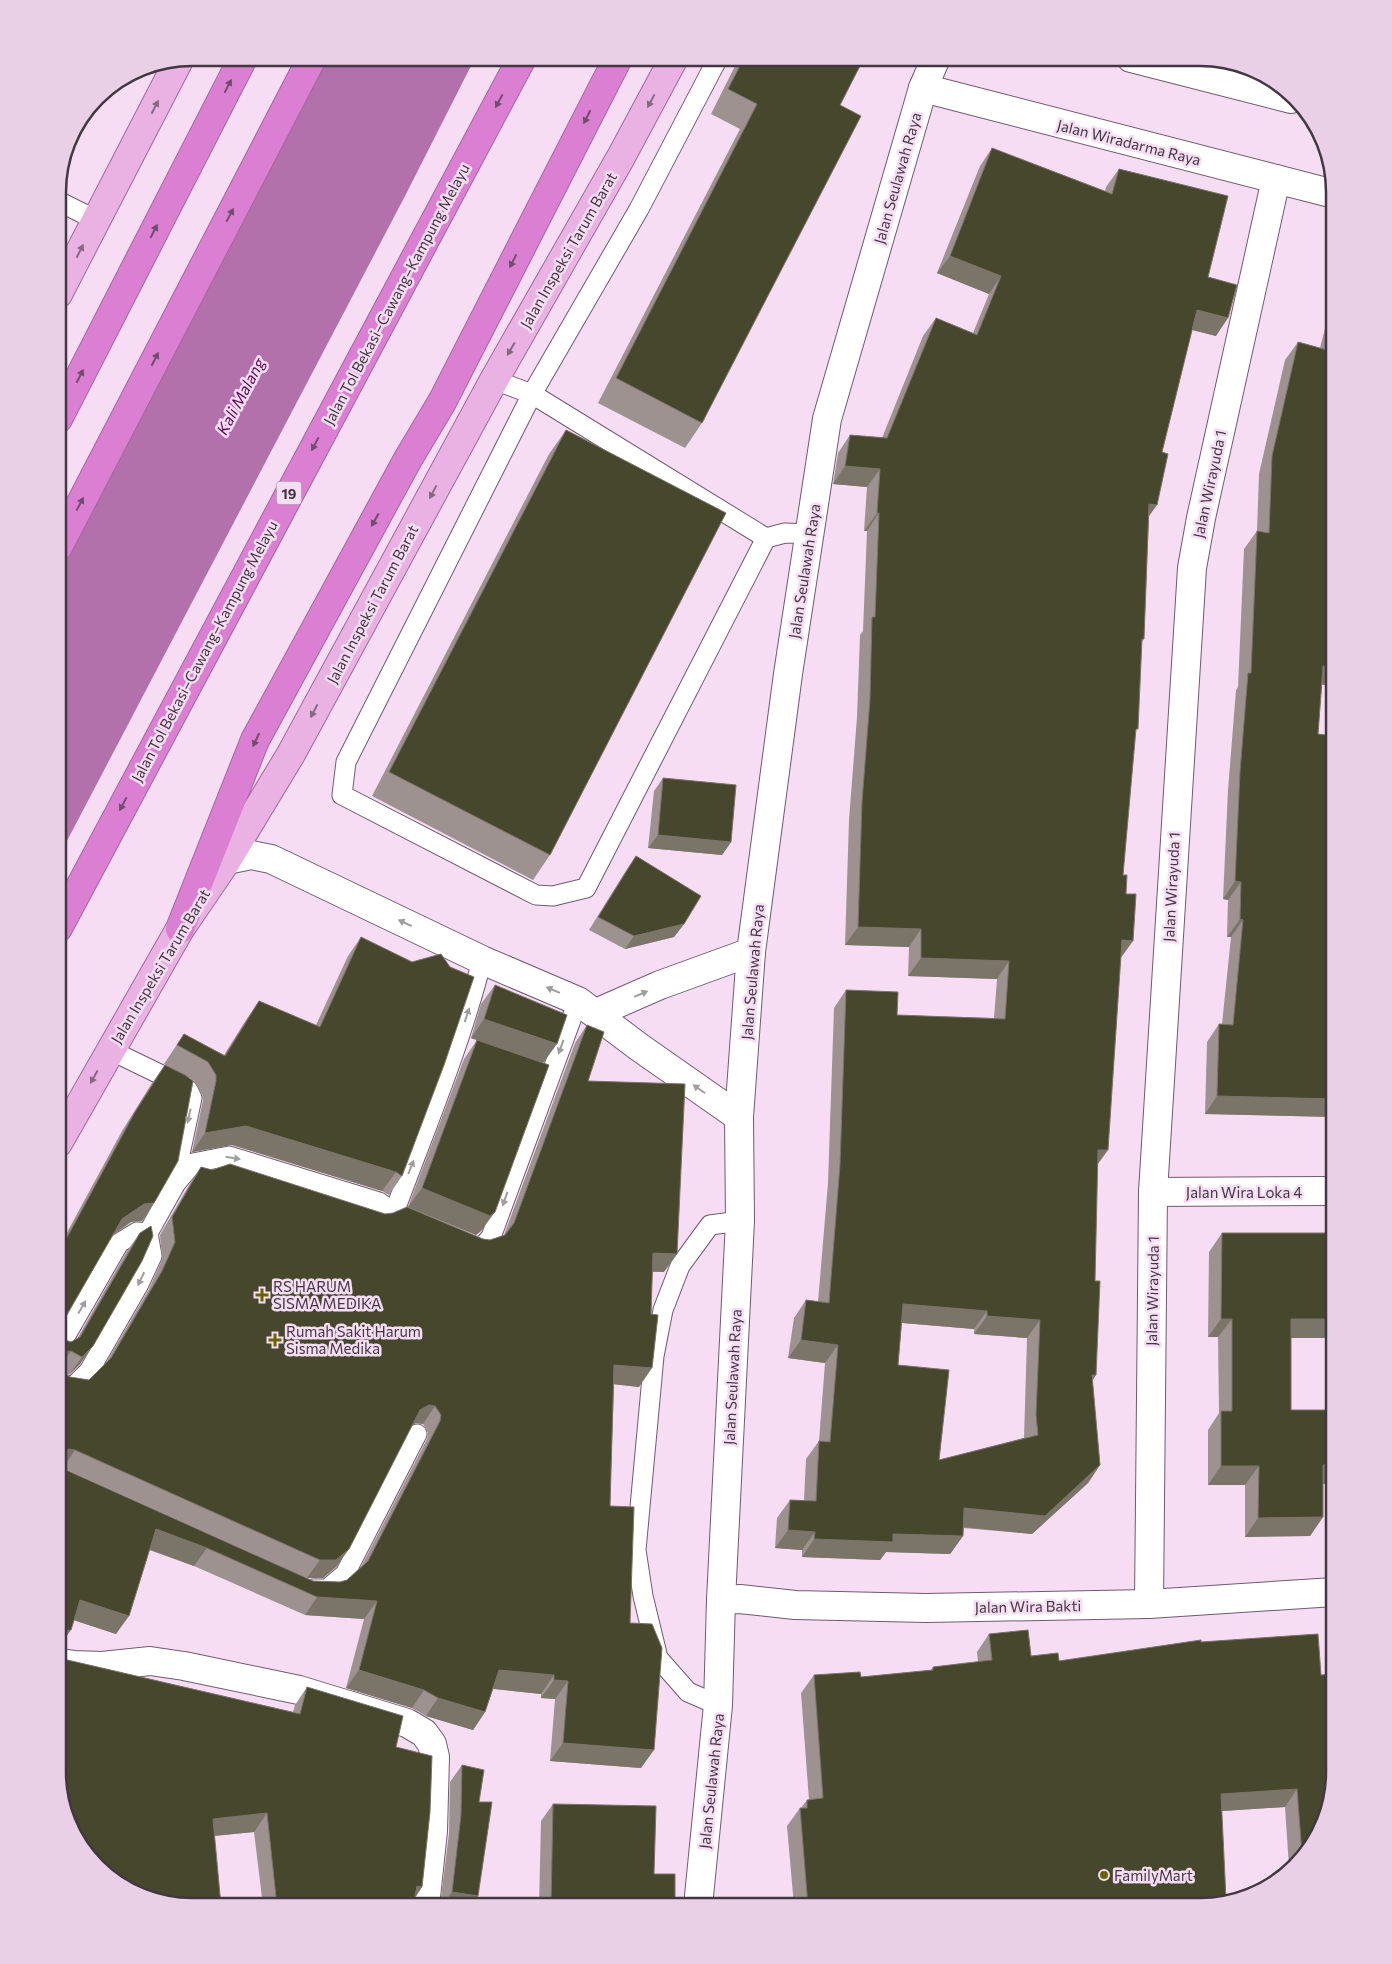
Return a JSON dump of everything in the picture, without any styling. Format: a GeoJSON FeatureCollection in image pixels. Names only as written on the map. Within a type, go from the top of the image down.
{"type":"FeatureCollection","features":[{"type":"Feature","properties":{"kind":"highway"},"geometry":{"type":"LineString","coordinates":[[67,402],[239,66]]}},
{"type":"Feature","properties":{"kind":"highway"},"geometry":{"type":"LineString","coordinates":[[67,530],[308,66]]}},
{"type":"Feature","properties":{"kind":"highway","name":"Jalan Tol Bekasi–Cawang–Kampung Melayu"},"geometry":{"type":"LineString","coordinates":[[67,912],[518,66]]}},
{"type":"Feature","properties":{"kind":"highway"},"geometry":{"type":"LineString","coordinates":[[180,928],[255,740],[404,467],[442,402],[614,66]]}},
{"type":"Feature","properties":{"kind":"main road","name":"Jalan Inspeksi Tarum Barat"},"geometry":{"type":"LineString","coordinates":[[66,1127],[180,928],[227,860],[291,754],[494,380],[621,157],[669,66]]}},
{"type":"Feature","properties":{"kind":"main road"},"geometry":{"type":"LineString","coordinates":[[67,277],[175,67]]}},
{"type":"Feature","properties":{"kind":"street","name":"Jalan Seulawah Raya"},"geometry":{"type":"LineString","coordinates":[[699,1898],[718,1705],[721,1600],[740,1222],[740,1117],[751,952],[787,684],[827,419],[923,88],[932,67]]}},
{"type":"Feature","properties":{"kind":"street"},"geometry":{"type":"LineString","coordinates":[[1166,67],[1281,97]]}},
{"type":"Feature","properties":{"kind":"street","name":"Jalan Wiradarma Raya"},"geometry":{"type":"LineString","coordinates":[[923,88],[1326,192]]}},
{"type":"Feature","properties":{"kind":"street","name":"Jalan Wirayuda 1"},"geometry":{"type":"LineString","coordinates":[[1149,1604],[1153,1192],[1192,568],[1200,518],[1276,179]]}},
{"type":"Feature","properties":{"kind":"street"},"geometry":{"type":"LineString","coordinates":[[227,860],[251,855],[271,859],[482,960],[587,1007],[639,1047],[740,1117]]}},
{"type":"Feature","properties":{"kind":"street"},"geometry":{"type":"LineString","coordinates":[[587,1007],[660,985],[751,952]]}},
{"type":"Feature","properties":{"kind":"street","name":"Jalan Wira Loka 4"},"geometry":{"type":"LineString","coordinates":[[1153,1192],[1326,1191]]}},
{"type":"Feature","properties":{"kind":"street","name":"Jalan Wira Bakti"},"geometry":{"type":"LineString","coordinates":[[721,1600],[740,1599],[795,1605],[926,1608],[1149,1604],[1326,1593]]}},
{"type":"Feature","properties":{"kind":"street"},"geometry":{"type":"LineString","coordinates":[[66,1664],[102,1666],[150,1661],[184,1666],[299,1690],[407,1723],[424,1733],[432,1744],[435,1757],[433,1831],[427,1897]]}},
{"type":"Feature","properties":{"kind":"lane"},"geometry":{"type":"LineString","coordinates":[[714,67],[639,209],[532,394],[346,762],[342,795],[536,894],[553,896],[586,888],[766,538]]}},
{"type":"Feature","properties":{"kind":"lane"},"geometry":{"type":"LineString","coordinates":[[67,205],[96,220]]}},
{"type":"Feature","properties":{"kind":"lane"},"geometry":{"type":"LineString","coordinates":[[494,380],[532,394],[766,538],[785,533],[811,534]]}},
{"type":"Feature","properties":{"kind":"lane"},"geometry":{"type":"LineString","coordinates":[[367,1218],[376,1220],[394,1213],[470,1009],[482,960]]}},
{"type":"Feature","properties":{"kind":"lane"},"geometry":{"type":"LineString","coordinates":[[448,1236],[475,1247],[484,1246],[491,1237],[550,1077],[587,1007]]}},
{"type":"Feature","properties":{"kind":"lane"},"geometry":{"type":"LineString","coordinates":[[457,1045],[476,1051]]}},
{"type":"Feature","properties":{"kind":"lane"},"geometry":{"type":"LineString","coordinates":[[110,1050],[178,1082],[188,1090],[192,1098],[176,1183]]}},
{"type":"Feature","properties":{"kind":"lane"},"geometry":{"type":"LineString","coordinates":[[531,1070],[550,1077]]}},
{"type":"Feature","properties":{"kind":"lane"},"geometry":{"type":"LineString","coordinates":[[66,1386],[73,1387],[89,1371],[140,1284],[152,1256],[148,1233],[176,1183],[193,1163],[229,1156],[378,1202],[394,1213],[430,1228]]}},
{"type":"Feature","properties":{"kind":"lane"},"geometry":{"type":"LineString","coordinates":[[176,1183],[217,1170],[282,1191]]}},
{"type":"Feature","properties":{"kind":"lane"},"geometry":{"type":"LineString","coordinates":[[718,1705],[688,1692],[658,1658],[642,1596],[636,1550],[654,1356],[663,1310],[680,1266],[710,1225],[740,1222]]}},
{"type":"Feature","properties":{"kind":"lane"},"geometry":{"type":"LineString","coordinates":[[66,1335],[119,1243],[137,1232],[148,1233]]}},
{"type":"Feature","properties":{"kind":"lane"},"geometry":{"type":"LineString","coordinates":[[296,1585],[305,1589],[327,1588],[345,1574],[416,1434]]}},
{"type":"Feature","properties":{"kind":"water","name":"Kali Malang"},"geometry":{"type":"Polygon","coordinates":[[[308,66],[471,66],[405,196],[67,842],[67,530],[308,66]]]}},
{"type":"Feature","properties":{"kind":"building"},"geometry":{"type":"Polygon","coordinates":[[[740,67],[860,67],[840,105],[861,116],[702,423],[616,378],[757,104],[728,89],[740,67]]]}},
{"type":"Feature","properties":{"kind":"building"},"geometry":{"type":"Polygon","coordinates":[[[992,148],[1112,194],[1119,169],[1228,196],[1208,277],[1237,285],[1228,318],[1197,310],[1162,452],[1168,454],[1157,505],[1149,504],[1144,639],[1142,639],[1138,729],[1136,729],[1123,875],[1127,875],[1126,894],[1136,894],[1133,941],[1122,940],[1108,1150],[1098,1150],[1095,1281],[1100,1281],[1096,1375],[1092,1375],[1100,1465],[1045,1516],[964,1508],[963,1536],[893,1534],[893,1542],[814,1539],[815,1532],[788,1530],[790,1500],[816,1501],[819,1441],[830,1442],[838,1345],[801,1340],[806,1300],[829,1303],[840,1165],[846,990],[898,992],[897,1015],[1005,1019],[1009,961],[921,958],[921,929],[858,927],[862,802],[870,699],[872,617],[875,617],[879,513],[877,513],[880,469],[845,466],[850,435],[887,438],[936,318],[977,335],[1001,276],[950,256],[992,148]],[[903,1304],[898,1365],[949,1370],[939,1460],[1038,1435],[1036,1415],[1040,1320],[987,1316],[987,1311],[903,1304]]]}},
{"type":"Feature","properties":{"kind":"building"},"geometry":{"type":"Polygon","coordinates":[[[1298,342],[1326,350],[1326,666],[1323,666],[1318,734],[1326,735],[1326,1099],[1217,1096],[1219,1024],[1233,1025],[1243,920],[1240,919],[1241,882],[1235,881],[1240,772],[1248,673],[1251,673],[1257,531],[1269,533],[1272,456],[1298,342]]]}},
{"type":"Feature","properties":{"kind":"building"},"geometry":{"type":"Polygon","coordinates":[[[566,430],[726,513],[550,855],[389,772],[566,430]]]}},
{"type":"Feature","properties":{"kind":"building"},"geometry":{"type":"Polygon","coordinates":[[[663,778],[736,785],[731,842],[658,835],[663,778]]]}},
{"type":"Feature","properties":{"kind":"building"},"geometry":{"type":"Polygon","coordinates":[[[636,856],[701,896],[684,924],[634,936],[598,917],[636,856]]]}},
{"type":"Feature","properties":{"kind":"building"},"geometry":{"type":"Polygon","coordinates":[[[361,937],[412,962],[441,954],[450,967],[474,977],[444,1065],[402,1176],[396,1172],[246,1126],[205,1133],[216,1075],[208,1062],[177,1045],[184,1034],[225,1056],[259,1001],[320,1027],[361,937]]]}},
{"type":"Feature","properties":{"kind":"building"},"geometry":{"type":"Polygon","coordinates":[[[495,985],[567,1015],[557,1044],[484,1019],[495,985]]]}},
{"type":"Feature","properties":{"kind":"building"},"geometry":{"type":"Polygon","coordinates":[[[587,1025],[604,1032],[588,1081],[685,1084],[677,1254],[653,1253],[651,1314],[658,1315],[652,1368],[614,1365],[610,1506],[634,1507],[630,1623],[652,1624],[662,1648],[654,1750],[563,1743],[568,1681],[554,1680],[554,1675],[499,1670],[485,1712],[438,1698],[424,1690],[359,1670],[377,1601],[317,1597],[207,1548],[156,1529],[129,1616],[80,1600],[71,1630],[66,1631],[66,1470],[313,1581],[340,1582],[347,1580],[368,1561],[440,1421],[441,1415],[435,1406],[429,1405],[420,1410],[349,1549],[336,1560],[320,1560],[75,1450],[66,1450],[66,1375],[89,1380],[111,1358],[162,1271],[175,1242],[172,1217],[201,1167],[212,1170],[230,1164],[385,1214],[407,1207],[483,1239],[490,1240],[505,1235],[514,1223],[587,1025]]]}},
{"type":"Feature","properties":{"kind":"building"},"geometry":{"type":"Polygon","coordinates":[[[477,1040],[549,1065],[495,1212],[490,1216],[422,1188],[477,1040]]]}},
{"type":"Feature","properties":{"kind":"building"},"geometry":{"type":"Polygon","coordinates":[[[165,1065],[193,1081],[178,1161],[154,1203],[144,1204],[122,1219],[66,1316],[66,1239],[135,1112],[165,1065]]]}},
{"type":"Feature","properties":{"kind":"building"},"geometry":{"type":"Polygon","coordinates":[[[151,1226],[153,1236],[142,1261],[93,1346],[82,1357],[71,1351],[66,1352],[66,1340],[71,1342],[80,1337],[140,1233],[151,1226]]]}},
{"type":"Feature","properties":{"kind":"building"},"geometry":{"type":"Polygon","coordinates":[[[1222,1233],[1326,1233],[1326,1319],[1291,1319],[1291,1410],[1326,1410],[1326,1465],[1323,1465],[1323,1517],[1258,1518],[1259,1466],[1221,1466],[1221,1411],[1232,1411],[1232,1319],[1221,1319],[1222,1233]]]}},
{"type":"Feature","properties":{"kind":"building"},"geometry":{"type":"Polygon","coordinates":[[[1028,1630],[1031,1656],[1058,1653],[1059,1661],[1201,1640],[1201,1642],[1318,1634],[1321,1675],[1326,1675],[1326,1772],[1321,1804],[1309,1835],[1301,1846],[1297,1789],[1221,1794],[1226,1895],[1200,1898],[807,1898],[800,1808],[807,1808],[807,1800],[823,1798],[814,1675],[860,1672],[861,1677],[933,1670],[933,1667],[992,1660],[989,1634],[1028,1630]]]}},
{"type":"Feature","properties":{"kind":"building"},"geometry":{"type":"Polygon","coordinates":[[[66,1660],[300,1714],[307,1687],[403,1716],[396,1747],[432,1756],[430,1812],[422,1887],[417,1886],[415,1897],[276,1897],[267,1813],[213,1819],[220,1897],[184,1897],[152,1891],[129,1881],[103,1861],[83,1835],[76,1820],[67,1788],[66,1660]]]}},
{"type":"Feature","properties":{"kind":"building"},"geometry":{"type":"Polygon","coordinates":[[[462,1765],[484,1770],[479,1802],[492,1802],[478,1896],[452,1892],[461,1815],[462,1765]]]}},
{"type":"Feature","properties":{"kind":"building"},"geometry":{"type":"Polygon","coordinates":[[[553,1804],[656,1806],[654,1874],[675,1874],[675,1897],[551,1897],[553,1804]]]}},
{"type":"Feature","properties":{"kind":"place","name":"RS HARUM SISMA MEDIKA"},"geometry":{"type":"Point","coordinates":[262,1295]}},
{"type":"Feature","properties":{"kind":"place","name":"Rumah Sakit Harum Sisma Medika"},"geometry":{"type":"Point","coordinates":[275,1340]}},
{"type":"Feature","properties":{"kind":"place","name":"FamilyMart"},"geometry":{"type":"Point","coordinates":[1104,1875]}}]}
